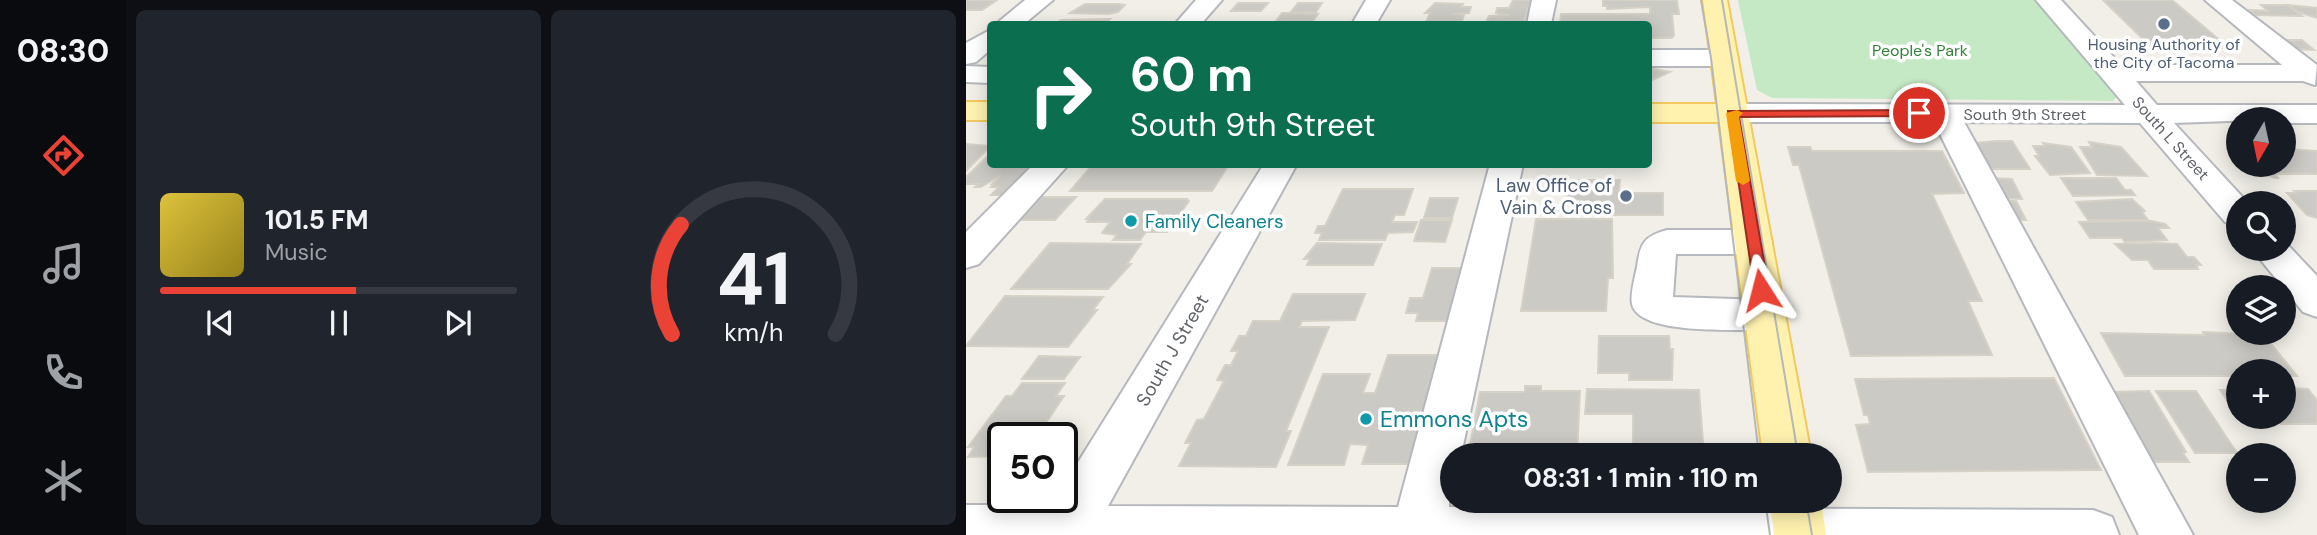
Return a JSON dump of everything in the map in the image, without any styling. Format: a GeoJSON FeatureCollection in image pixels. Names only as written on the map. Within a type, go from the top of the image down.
{"type":"FeatureCollection","features":[{"type":"Feature","properties":{"kind":"main road"},"geometry":{"type":"LineString","coordinates":[[1715,0],[1785,443]]}},
{"type":"Feature","properties":{"kind":"main road"},"geometry":{"type":"LineString","coordinates":[[966,111],[987,111]]}},
{"type":"Feature","properties":{"kind":"main road","name":"South 9th Street"},"geometry":{"type":"LineString","coordinates":[[1652,113],[1732,113]]}},
{"type":"Feature","properties":{"kind":"main road"},"geometry":{"type":"LineString","coordinates":[[1797,513],[1800,535]]}},
{"type":"Feature","properties":{"kind":"street"},"geometry":{"type":"LineString","coordinates":[[1012,21],[1041,0]]}},
{"type":"Feature","properties":{"kind":"street"},"geometry":{"type":"LineString","coordinates":[[1189,21],[1210,0]]}},
{"type":"Feature","properties":{"kind":"street"},"geometry":{"type":"LineString","coordinates":[[1366,21],[1378,0]]}},
{"type":"Feature","properties":{"kind":"street"},"geometry":{"type":"LineString","coordinates":[[1540,21],[1544,0]]}},
{"type":"Feature","properties":{"kind":"street","name":"South L Street"},"geometry":{"type":"LineString","coordinates":[[2048,0],[2226,200]]}},
{"type":"Feature","properties":{"kind":"street"},"geometry":{"type":"LineString","coordinates":[[2217,0],[2313,75]]}},
{"type":"Feature","properties":{"kind":"street"},"geometry":{"type":"LineString","coordinates":[[1652,58],[1724,58]]}},
{"type":"Feature","properties":{"kind":"street"},"geometry":{"type":"LineString","coordinates":[[2113,73],[2313,75]]}},
{"type":"Feature","properties":{"kind":"street"},"geometry":{"type":"LineString","coordinates":[[966,74],[987,75]]}},
{"type":"Feature","properties":{"kind":"street","name":"South 9th Street"},"geometry":{"type":"LineString","coordinates":[[1732,113],[2317,114]]}},
{"type":"Feature","properties":{"kind":"street"},"geometry":{"type":"LineString","coordinates":[[1944,113],[2167,535]]}},
{"type":"Feature","properties":{"kind":"street"},"geometry":{"type":"LineString","coordinates":[[966,255],[1050,168]]}},
{"type":"Feature","properties":{"kind":"street","name":"South J Street"},"geometry":{"type":"LineString","coordinates":[[1064,533],[1279,168]]}},
{"type":"Feature","properties":{"kind":"street"},"geometry":{"type":"LineString","coordinates":[[1418,533],[1506,168]]}},
{"type":"Feature","properties":{"kind":"street"},"geometry":{"type":"LineString","coordinates":[[1753,242],[1667,242],[1658,247],[1652,304],[1668,312],[1765,314]]}},
{"type":"Feature","properties":{"kind":"street"},"geometry":{"type":"LineString","coordinates":[[2281,261],[2317,302]]}},
{"type":"Feature","properties":{"kind":"street"},"geometry":{"type":"LineString","coordinates":[[966,530],[1064,533],[2093,535]]}},
{"type":"Feature","properties":{"kind":"green space","name":"People's Park"},"geometry":{"type":"Polygon","coordinates":[[[1738,0],[2037,0],[2118,94],[2113,101],[1772,98],[1757,90],[1738,0]]]}},
{"type":"Feature","properties":{"kind":"building"},"geometry":{"type":"Polygon","coordinates":[[[966,0],[997,0],[982,10],[966,10],[966,0]]]}},
{"type":"Feature","properties":{"kind":"building"},"geometry":{"type":"Polygon","coordinates":[[[1513,0],[1531,0],[1524,21],[1486,21],[1489,16],[1509,15],[1496,13],[1497,8],[1509,8],[1513,0]]]}},
{"type":"Feature","properties":{"kind":"building"},"geometry":{"type":"Polygon","coordinates":[[[1603,0],[1677,0],[1679,14],[1672,14],[1674,35],[1672,38],[1652,38],[1652,21],[1560,21],[1561,14],[1650,14],[1650,7],[1607,9],[1607,6],[1603,6],[1603,0]]]}},
{"type":"Feature","properties":{"kind":"building","name":"Housing Authority of the City of Tacoma"},"geometry":{"type":"Polygon","coordinates":[[[2103,0],[2172,0],[2229,48],[2192,48],[2197,53],[2152,48],[2103,0]]]}},
{"type":"Feature","properties":{"kind":"building"},"geometry":{"type":"Polygon","coordinates":[[[1238,3],[1268,3],[1261,11],[1231,11],[1238,3]]]}},
{"type":"Feature","properties":{"kind":"building"},"geometry":{"type":"Polygon","coordinates":[[[1298,3],[1322,3],[1316,12],[1291,12],[1298,3]]]}},
{"type":"Feature","properties":{"kind":"building"},"geometry":{"type":"Polygon","coordinates":[[[1435,3],[1471,7],[1469,13],[1453,14],[1464,15],[1462,21],[1426,21],[1430,13],[1425,13],[1435,3]]]}},
{"type":"Feature","properties":{"kind":"building"},"geometry":{"type":"Polygon","coordinates":[[[1085,4],[1125,5],[1118,12],[1108,14],[1070,13],[1085,4]]]}},
{"type":"Feature","properties":{"kind":"building"},"geometry":{"type":"Polygon","coordinates":[[[2261,5],[2288,5],[2302,16],[2255,15],[2250,10],[2268,11],[2261,5]]]}},
{"type":"Feature","properties":{"kind":"building"},"geometry":{"type":"Polygon","coordinates":[[[2288,5],[2317,8],[2317,18],[2298,12],[2288,5]]]}},
{"type":"Feature","properties":{"kind":"building"},"geometry":{"type":"Polygon","coordinates":[[[1282,13],[1318,14],[1313,21],[1276,21],[1282,13]]]}},
{"type":"Feature","properties":{"kind":"building"},"geometry":{"type":"Polygon","coordinates":[[[1110,19],[1107,21],[1061,20],[1110,19]]]}},
{"type":"Feature","properties":{"kind":"building"},"geometry":{"type":"Polygon","coordinates":[[[2279,40],[2302,40],[2314,50],[2290,49],[2279,40]]]}},
{"type":"Feature","properties":{"kind":"building"},"geometry":{"type":"Polygon","coordinates":[[[1652,69],[1670,72],[1652,80],[1652,69]]]}},
{"type":"Feature","properties":{"kind":"building"},"geometry":{"type":"Polygon","coordinates":[[[2012,141],[2030,169],[1988,169],[1974,143],[2012,141]]]}},
{"type":"Feature","properties":{"kind":"building"},"geometry":{"type":"Polygon","coordinates":[[[2089,142],[2121,147],[2147,176],[2097,175],[2080,147],[2092,147],[2089,142]]]}},
{"type":"Feature","properties":{"kind":"building"},"geometry":{"type":"Polygon","coordinates":[[[2043,143],[2071,147],[2090,173],[2050,175],[2035,156],[2039,156],[2033,146],[2045,146],[2043,143]]]}},
{"type":"Feature","properties":{"kind":"building"},"geometry":{"type":"Polygon","coordinates":[[[966,144],[987,146],[987,149],[966,171],[966,144]]]}},
{"type":"Feature","properties":{"kind":"building"},"geometry":{"type":"Polygon","coordinates":[[[1788,147],[1810,147],[1812,151],[1942,151],[1964,193],[1932,194],[1982,301],[1968,301],[1992,355],[1851,356],[1799,165],[1793,165],[1788,147]]]}},
{"type":"Feature","properties":{"kind":"building"},"geometry":{"type":"Polygon","coordinates":[[[2296,150],[2317,151],[2317,174],[2296,174],[2296,150]]]}},
{"type":"Feature","properties":{"kind":"building"},"geometry":{"type":"Polygon","coordinates":[[[987,157],[987,168],[1037,168],[1008,195],[991,195],[999,187],[991,187],[992,184],[1001,175],[981,187],[975,187],[979,184],[966,184],[966,177],[987,157]]]}},
{"type":"Feature","properties":{"kind":"building"},"geometry":{"type":"Polygon","coordinates":[[[1090,168],[1227,168],[1212,191],[1070,191],[1090,168]]]}},
{"type":"Feature","properties":{"kind":"building"},"geometry":{"type":"Polygon","coordinates":[[[1984,178],[2012,179],[2022,199],[1993,198],[1984,178]]]}},
{"type":"Feature","properties":{"kind":"building"},"geometry":{"type":"Polygon","coordinates":[[[2061,178],[2116,178],[2125,190],[2131,190],[2135,195],[2073,196],[2061,178]]]}},
{"type":"Feature","properties":{"kind":"building"},"geometry":{"type":"Polygon","coordinates":[[[1579,180],[1620,180],[1619,193],[1663,193],[1663,215],[1575,215],[1577,200],[1566,200],[1567,188],[1578,188],[1579,180]]]}},
{"type":"Feature","properties":{"kind":"building"},"geometry":{"type":"Polygon","coordinates":[[[1343,189],[1413,189],[1404,215],[1395,215],[1392,222],[1417,222],[1413,232],[1388,233],[1385,240],[1319,240],[1322,233],[1315,233],[1318,226],[1325,226],[1343,189]]]}},
{"type":"Feature","properties":{"kind":"building"},"geometry":{"type":"Polygon","coordinates":[[[2296,191],[2317,191],[2317,218],[2307,215],[2296,203],[2296,191]]]}},
{"type":"Feature","properties":{"kind":"building"},"geometry":{"type":"Polygon","coordinates":[[[1037,197],[1076,197],[1055,220],[1015,220],[1037,197]]]}},
{"type":"Feature","properties":{"kind":"building"},"geometry":{"type":"Polygon","coordinates":[[[1430,198],[1458,198],[1452,218],[1424,218],[1430,198]]]}},
{"type":"Feature","properties":{"kind":"building","name":"Family Cleaners"},"geometry":{"type":"Polygon","coordinates":[[[1105,199],[1189,201],[1167,232],[1146,232],[1140,240],[1113,240],[1117,235],[1102,233],[1110,222],[1087,222],[1089,219],[1086,219],[1105,199]]]}},
{"type":"Feature","properties":{"kind":"building"},"geometry":{"type":"Polygon","coordinates":[[[2132,199],[2145,211],[2142,212],[2148,220],[2088,220],[2076,202],[2132,199]]]}},
{"type":"Feature","properties":{"kind":"building"},"geometry":{"type":"Polygon","coordinates":[[[1996,201],[2016,201],[2026,220],[2006,220],[1996,201]]]}},
{"type":"Feature","properties":{"kind":"building"},"geometry":{"type":"Polygon","coordinates":[[[1536,219],[1612,219],[1613,278],[1608,278],[1606,311],[1521,311],[1536,219]]]}},
{"type":"Feature","properties":{"kind":"building"},"geometry":{"type":"Polygon","coordinates":[[[1421,220],[1452,220],[1445,242],[1414,241],[1421,220]]]}},
{"type":"Feature","properties":{"kind":"building"},"geometry":{"type":"Polygon","coordinates":[[[2151,221],[2165,224],[2169,228],[2158,228],[2167,240],[2125,242],[2122,238],[2090,238],[2079,222],[2151,221]]]}},
{"type":"Feature","properties":{"kind":"building"},"geometry":{"type":"Polygon","coordinates":[[[1050,243],[1141,244],[1127,264],[1131,264],[1108,289],[1011,289],[1050,243]]]}},
{"type":"Feature","properties":{"kind":"building"},"geometry":{"type":"Polygon","coordinates":[[[1317,243],[1382,244],[1373,265],[1307,265],[1310,259],[1304,259],[1317,243]]]}},
{"type":"Feature","properties":{"kind":"building"},"geometry":{"type":"Polygon","coordinates":[[[2115,244],[2177,244],[2187,257],[2194,257],[2201,265],[2196,265],[2198,269],[2154,269],[2148,260],[2132,260],[2115,244]]]}},
{"type":"Feature","properties":{"kind":"building"},"geometry":{"type":"Polygon","coordinates":[[[1432,268],[1466,268],[1452,321],[1416,321],[1418,313],[1406,313],[1410,298],[1423,298],[1432,268]]]}},
{"type":"Feature","properties":{"kind":"building"},"geometry":{"type":"Polygon","coordinates":[[[1293,294],[1365,294],[1355,320],[1302,321],[1299,327],[1329,327],[1286,431],[1291,431],[1276,467],[1179,466],[1191,443],[1185,443],[1197,420],[1204,419],[1224,381],[1217,380],[1225,365],[1231,365],[1238,351],[1231,351],[1239,336],[1246,336],[1253,321],[1280,321],[1293,294]]]}},
{"type":"Feature","properties":{"kind":"building"},"geometry":{"type":"Polygon","coordinates":[[[1005,296],[1103,297],[1093,310],[1097,310],[1068,347],[966,346],[1005,296]]]}},
{"type":"Feature","properties":{"kind":"building"},"geometry":{"type":"Polygon","coordinates":[[[2203,332],[2226,333],[2226,345],[2272,345],[2283,359],[2226,359],[2226,376],[2125,376],[2101,333],[2204,335],[2203,332]]]}},
{"type":"Feature","properties":{"kind":"building"},"geometry":{"type":"Polygon","coordinates":[[[1599,336],[1669,336],[1670,349],[1673,349],[1672,380],[1629,380],[1629,373],[1598,373],[1599,336]]]}},
{"type":"Feature","properties":{"kind":"building","name":"Emmons Apts"},"geometry":{"type":"Polygon","coordinates":[[[1388,355],[1442,355],[1415,464],[1362,464],[1368,445],[1350,444],[1344,465],[1288,465],[1323,374],[1370,374],[1363,393],[1375,393],[1388,355]]]}},
{"type":"Feature","properties":{"kind":"building"},"geometry":{"type":"Polygon","coordinates":[[[1039,356],[1080,357],[1064,379],[1022,379],[1039,356]]]}},
{"type":"Feature","properties":{"kind":"building"},"geometry":{"type":"Polygon","coordinates":[[[2054,378],[2101,470],[1868,472],[1856,425],[1870,424],[1868,415],[1864,415],[1855,379],[2054,378]]]}},
{"type":"Feature","properties":{"kind":"building"},"geometry":{"type":"Polygon","coordinates":[[[1022,383],[1065,383],[1056,396],[1064,396],[1047,422],[987,422],[987,456],[968,457],[974,447],[968,447],[1006,396],[1012,396],[1022,383]]]}},
{"type":"Feature","properties":{"kind":"building"},"geometry":{"type":"Polygon","coordinates":[[[1525,386],[1541,386],[1541,391],[1580,391],[1578,443],[1470,443],[1480,392],[1525,392],[1525,386]]]}},
{"type":"Feature","properties":{"kind":"building"},"geometry":{"type":"Polygon","coordinates":[[[2296,388],[2308,389],[2317,400],[2317,424],[2296,424],[2296,388]]]}},
{"type":"Feature","properties":{"kind":"building"},"geometry":{"type":"Polygon","coordinates":[[[1587,389],[1699,390],[1703,443],[1633,443],[1633,414],[1585,414],[1587,389]]]}},
{"type":"Feature","properties":{"kind":"building"},"geometry":{"type":"Polygon","coordinates":[[[2149,391],[2186,452],[2183,453],[2189,462],[2149,462],[2110,392],[2149,391]]]}},
{"type":"Feature","properties":{"kind":"building"},"geometry":{"type":"Polygon","coordinates":[[[2156,391],[2196,391],[2230,443],[2226,443],[2226,453],[2195,453],[2156,391]]]}},
{"type":"Feature","properties":{"kind":"tram line"},"geometry":{"type":"LineString","coordinates":[[1701,0],[1711,58],[1758,443]]}},
{"type":"Feature","properties":{"kind":"tram line"},"geometry":{"type":"LineString","coordinates":[[1722,0],[1796,443]]}},
{"type":"Feature","properties":{"kind":"tram line"},"geometry":{"type":"LineString","coordinates":[[1767,513],[1770,535]]}},
{"type":"Feature","properties":{"kind":"tram line"},"geometry":{"type":"LineString","coordinates":[[1808,513],[1812,535]]}},
{"type":"Feature","properties":{"kind":"slow traffic"},"geometry":{"type":"LineString","coordinates":[[1737,113],[1732,113],[1743,181]]}},
{"type":"Feature","properties":{"kind":"place","name":"Housing Authority of the City of Tacoma"},"geometry":{"type":"Point","coordinates":[2164,24]}},
{"type":"Feature","properties":{"kind":"place","name":"Law Office of Vain & Cross"},"geometry":{"type":"Point","coordinates":[1626,196]}},
{"type":"Feature","properties":{"kind":"place","name":"Family Cleaners"},"geometry":{"type":"Point","coordinates":[1131,221]}},
{"type":"Feature","properties":{"kind":"place","name":"Emmons Apts"},"geometry":{"type":"Point","coordinates":[1366,419]}},
{"type":"Feature","properties":{"kind":"route"},"geometry":{"type":"LineString","coordinates":[[1761,290],[1732,113],[1919,113]]}}]}
